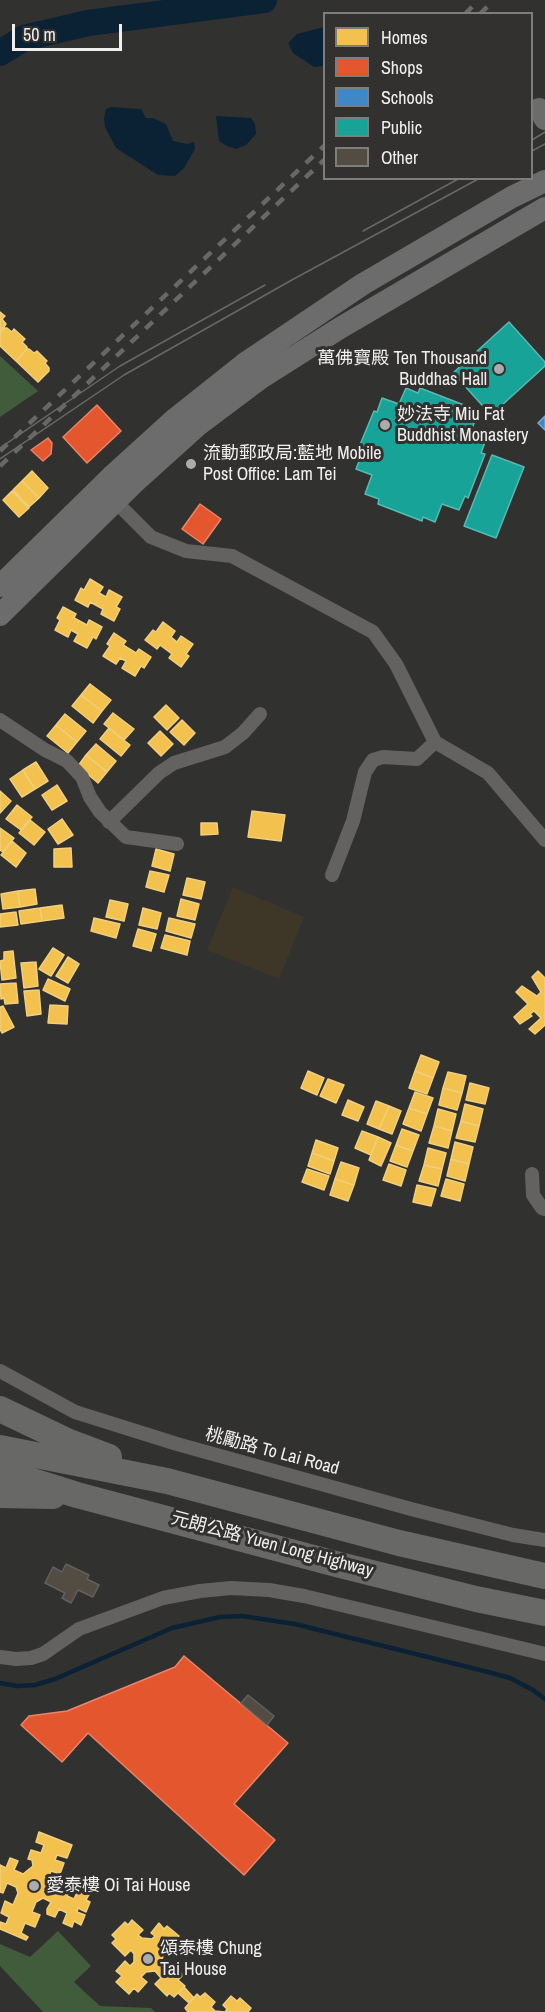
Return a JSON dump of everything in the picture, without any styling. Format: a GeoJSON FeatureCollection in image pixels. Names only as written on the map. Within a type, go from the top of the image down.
{"type":"FeatureCollection","features":[{"type":"Feature","properties":{"kind":"highway"},"geometry":{"type":"LineString","coordinates":[[0,1409],[69,1442],[167,1481]]}},
{"type":"Feature","properties":{"kind":"highway","name":"元朗公路 Yuen Long Highway"},"geometry":{"type":"LineString","coordinates":[[0,1448],[167,1481],[399,1543],[545,1576]]}},
{"type":"Feature","properties":{"kind":"highway","name":"元朗公路 Yuen Long Highway"},"geometry":{"type":"LineString","coordinates":[[0,1472],[77,1496],[336,1564],[476,1599],[545,1613]]}},
{"type":"Feature","properties":{"kind":"highway"},"geometry":{"type":"LineString","coordinates":[[0,1495],[77,1496]]}},
{"type":"Feature","properties":{"kind":"main road"},"geometry":{"type":"LineString","coordinates":[[0,586],[168,425],[244,364],[363,284],[474,219],[545,181]]}},
{"type":"Feature","properties":{"kind":"main road"},"geometry":{"type":"LineString","coordinates":[[0,615],[115,501],[197,426],[261,378],[332,332],[545,208]]}},
{"type":"Feature","properties":{"kind":"street"},"geometry":{"type":"LineString","coordinates":[[115,501],[150,537],[186,550],[232,556],[373,632],[396,664],[435,742],[488,773],[545,840]]}},
{"type":"Feature","properties":{"kind":"street"},"geometry":{"type":"LineString","coordinates":[[109,822],[159,773],[174,763],[225,747],[243,733],[260,714]]}},
{"type":"Feature","properties":{"kind":"street"},"geometry":{"type":"LineString","coordinates":[[0,720],[66,761],[82,777],[90,797],[109,822],[126,837],[177,844]]}},
{"type":"Feature","properties":{"kind":"street"},"geometry":{"type":"LineString","coordinates":[[332,876],[353,820],[365,772],[373,760],[383,757],[417,759],[435,742]]}},
{"type":"Feature","properties":{"kind":"street"},"geometry":{"type":"LineString","coordinates":[[532,1174],[533,1195],[545,1209]]}},
{"type":"Feature","properties":{"kind":"street","name":"桃勵路 To Lai Road"},"geometry":{"type":"LineString","coordinates":[[0,1371],[75,1412],[177,1444],[411,1509],[513,1535],[545,1540]]}},
{"type":"Feature","properties":{"kind":"street"},"geometry":{"type":"LineString","coordinates":[[0,1657],[16,1659],[37,1656],[79,1629],[163,1598],[231,1588],[269,1590],[304,1596],[545,1654]]}},
{"type":"Feature","properties":{"kind":"shaded area"},"geometry":{"type":"Polygon","coordinates":[[[233,887],[304,917],[279,979],[207,950],[233,887]]]}},
{"type":"Feature","properties":{"kind":"green space"},"geometry":{"type":"Polygon","coordinates":[[[0,356],[38,391],[0,417],[0,356]]]}},
{"type":"Feature","properties":{"kind":"green space"},"geometry":{"type":"Polygon","coordinates":[[[58,1931],[91,1966],[74,1982],[100,2006],[151,2008],[155,2012],[43,2012],[0,1966],[0,1944],[30,1957],[58,1931]]]}},
{"type":"Feature","properties":{"kind":"water"},"geometry":{"type":"Polygon","coordinates":[[[323,27],[323,66],[314,67],[293,53],[288,43],[297,34],[323,27]]]}},
{"type":"Feature","properties":{"kind":"water"},"geometry":{"type":"Polygon","coordinates":[[[111,107],[141,109],[146,118],[153,118],[166,124],[173,141],[188,144],[194,142],[195,149],[184,168],[175,176],[158,175],[116,148],[105,127],[106,109],[111,107]]]}},
{"type":"Feature","properties":{"kind":"water"},"geometry":{"type":"Polygon","coordinates":[[[216,116],[251,118],[255,124],[256,134],[246,145],[236,149],[227,146],[219,141],[216,116]]]}},
{"type":"Feature","properties":{"kind":"building: Homes"},"geometry":{"type":"Polygon","coordinates":[[[0,312],[5,316],[2,319],[6,324],[0,333],[0,312]]]}},
{"type":"Feature","properties":{"kind":"building: Homes"},"geometry":{"type":"Polygon","coordinates":[[[4,328],[12,332],[14,329],[25,339],[22,342],[27,349],[16,361],[0,346],[0,333],[4,328]]]}},
{"type":"Feature","properties":{"kind":"building: Homes"},"geometry":{"type":"Polygon","coordinates":[[[27,349],[34,353],[37,351],[47,361],[45,363],[49,371],[38,382],[16,361],[27,349]]]}},
{"type":"Feature","properties":{"kind":"building: Homes"},"geometry":{"type":"Polygon","coordinates":[[[32,471],[48,488],[39,498],[22,481],[32,471]]]}},
{"type":"Feature","properties":{"kind":"building: Homes"},"geometry":{"type":"Polygon","coordinates":[[[22,481],[39,498],[29,507],[13,490],[22,481]]]}},
{"type":"Feature","properties":{"kind":"building: Homes"},"geometry":{"type":"Polygon","coordinates":[[[12,491],[29,508],[19,517],[3,500],[12,491]]]}},
{"type":"Feature","properties":{"kind":"building: Homes"},"geometry":{"type":"Polygon","coordinates":[[[90,579],[103,587],[99,593],[106,597],[109,590],[122,597],[116,607],[120,609],[114,621],[101,614],[103,609],[90,602],[88,607],[75,600],[81,588],[84,590],[90,579]]]}},
{"type":"Feature","properties":{"kind":"building: Homes"},"geometry":{"type":"Polygon","coordinates":[[[63,607],[76,614],[74,618],[87,625],[89,620],[102,627],[96,639],[93,637],[87,648],[74,641],[78,634],[71,630],[68,637],[55,630],[60,620],[57,618],[63,607]]]}},
{"type":"Feature","properties":{"kind":"building: Homes"},"geometry":{"type":"Polygon","coordinates":[[[163,622],[175,631],[171,637],[177,642],[181,636],[193,644],[186,654],[189,656],[181,667],[169,658],[172,654],[160,645],[157,649],[145,640],[153,630],[156,632],[163,622]]]}},
{"type":"Feature","properties":{"kind":"building: Homes"},"geometry":{"type":"Polygon","coordinates":[[[114,633],[126,641],[123,645],[136,653],[139,649],[151,657],[144,668],[141,666],[135,676],[122,668],[126,661],[120,658],[116,664],[103,656],[110,646],[107,644],[114,633]]]}},
{"type":"Feature","properties":{"kind":"building: Homes"},"geometry":{"type":"Polygon","coordinates":[[[90,684],[111,700],[102,711],[81,695],[90,684]]]}},
{"type":"Feature","properties":{"kind":"building: Homes"},"geometry":{"type":"Polygon","coordinates":[[[81,695],[102,711],[93,723],[72,706],[81,695]]]}},
{"type":"Feature","properties":{"kind":"building: Homes"},"geometry":{"type":"Polygon","coordinates":[[[166,705],[179,718],[167,730],[154,717],[166,705]]]}},
{"type":"Feature","properties":{"kind":"building: Homes"},"geometry":{"type":"Polygon","coordinates":[[[113,713],[134,729],[124,740],[104,724],[113,713]]]}},
{"type":"Feature","properties":{"kind":"building: Homes"},"geometry":{"type":"Polygon","coordinates":[[[65,714],[86,731],[77,742],[56,725],[65,714]]]}},
{"type":"Feature","properties":{"kind":"building: Homes"},"geometry":{"type":"Polygon","coordinates":[[[182,720],[195,733],[184,745],[170,732],[182,720]]]}},
{"type":"Feature","properties":{"kind":"building: Homes"},"geometry":{"type":"Polygon","coordinates":[[[56,725],[77,742],[68,753],[47,736],[56,725]]]}},
{"type":"Feature","properties":{"kind":"building: Homes"},"geometry":{"type":"Polygon","coordinates":[[[109,728],[130,745],[121,756],[100,739],[109,728]]]}},
{"type":"Feature","properties":{"kind":"building: Homes"},"geometry":{"type":"Polygon","coordinates":[[[160,731],[173,744],[161,756],[148,743],[160,731]]]}},
{"type":"Feature","properties":{"kind":"building: Homes"},"geometry":{"type":"Polygon","coordinates":[[[96,744],[116,761],[107,772],[86,755],[96,744]]]}},
{"type":"Feature","properties":{"kind":"building: Homes"},"geometry":{"type":"Polygon","coordinates":[[[86,755],[107,772],[98,783],[78,766],[86,755]]]}},
{"type":"Feature","properties":{"kind":"building: Homes"},"geometry":{"type":"Polygon","coordinates":[[[36,762],[48,781],[35,789],[23,770],[36,762]]]}},
{"type":"Feature","properties":{"kind":"building: Homes"},"geometry":{"type":"Polygon","coordinates":[[[23,770],[35,789],[22,797],[10,779],[23,770]]]}},
{"type":"Feature","properties":{"kind":"building: Homes"},"geometry":{"type":"Polygon","coordinates":[[[57,785],[67,801],[52,810],[42,795],[57,785]]]}},
{"type":"Feature","properties":{"kind":"building: Homes"},"geometry":{"type":"Polygon","coordinates":[[[0,791],[11,801],[0,813],[0,791]]]}},
{"type":"Feature","properties":{"kind":"building: Homes"},"geometry":{"type":"Polygon","coordinates":[[[17,805],[32,817],[21,830],[6,819],[17,805]]]}},
{"type":"Feature","properties":{"kind":"building: Homes"},"geometry":{"type":"Polygon","coordinates":[[[252,811],[285,815],[281,841],[248,837],[252,811]]]}},
{"type":"Feature","properties":{"kind":"building: Homes"},"geometry":{"type":"Polygon","coordinates":[[[62,819],[73,835],[58,844],[48,829],[62,819]]]}},
{"type":"Feature","properties":{"kind":"building: Homes"},"geometry":{"type":"Polygon","coordinates":[[[30,820],[45,832],[34,845],[19,833],[30,820]]]}},
{"type":"Feature","properties":{"kind":"building: Homes"},"geometry":{"type":"Polygon","coordinates":[[[201,823],[217,823],[218,834],[201,835],[201,823]]]}},
{"type":"Feature","properties":{"kind":"building: Homes"},"geometry":{"type":"Polygon","coordinates":[[[0,828],[14,838],[3,852],[0,850],[0,828]]]}},
{"type":"Feature","properties":{"kind":"building: Homes"},"geometry":{"type":"Polygon","coordinates":[[[12,841],[26,853],[16,867],[1,855],[12,841]]]}},
{"type":"Feature","properties":{"kind":"building: Homes"},"geometry":{"type":"Polygon","coordinates":[[[71,848],[72,867],[54,867],[54,849],[71,848]]]}},
{"type":"Feature","properties":{"kind":"building: Homes"},"geometry":{"type":"Polygon","coordinates":[[[156,849],[174,854],[170,871],[152,866],[156,849]]]}},
{"type":"Feature","properties":{"kind":"building: Homes"},"geometry":{"type":"Polygon","coordinates":[[[150,871],[169,875],[164,892],[146,887],[150,871]]]}},
{"type":"Feature","properties":{"kind":"building: Homes"},"geometry":{"type":"Polygon","coordinates":[[[187,878],[205,882],[201,899],[183,895],[187,878]]]}},
{"type":"Feature","properties":{"kind":"building: Homes"},"geometry":{"type":"Polygon","coordinates":[[[35,889],[37,904],[20,907],[18,891],[35,889]]]}},
{"type":"Feature","properties":{"kind":"building: Homes"},"geometry":{"type":"Polygon","coordinates":[[[18,891],[20,907],[3,909],[1,894],[18,891]]]}},
{"type":"Feature","properties":{"kind":"building: Homes"},"geometry":{"type":"Polygon","coordinates":[[[181,899],[199,904],[195,920],[177,916],[181,899]]]}},
{"type":"Feature","properties":{"kind":"building: Homes"},"geometry":{"type":"Polygon","coordinates":[[[110,900],[128,904],[124,921],[106,917],[110,900]]]}},
{"type":"Feature","properties":{"kind":"building: Homes"},"geometry":{"type":"Polygon","coordinates":[[[62,905],[64,918],[42,921],[40,908],[62,905]]]}},
{"type":"Feature","properties":{"kind":"building: Homes"},"geometry":{"type":"Polygon","coordinates":[[[40,908],[42,921],[21,924],[19,911],[40,908]]]}},
{"type":"Feature","properties":{"kind":"building: Homes"},"geometry":{"type":"Polygon","coordinates":[[[143,908],[161,913],[157,929],[139,925],[143,908]]]}},
{"type":"Feature","properties":{"kind":"building: Homes"},"geometry":{"type":"Polygon","coordinates":[[[16,912],[18,925],[0,927],[0,914],[16,912]]]}},
{"type":"Feature","properties":{"kind":"building: Homes"},"geometry":{"type":"Polygon","coordinates":[[[94,918],[120,924],[116,938],[91,931],[94,918]]]}},
{"type":"Feature","properties":{"kind":"building: Homes"},"geometry":{"type":"Polygon","coordinates":[[[169,918],[195,924],[191,938],[166,931],[169,918]]]}},
{"type":"Feature","properties":{"kind":"building: Homes"},"geometry":{"type":"Polygon","coordinates":[[[138,929],[156,934],[151,951],[133,946],[138,929]]]}},
{"type":"Feature","properties":{"kind":"building: Homes"},"geometry":{"type":"Polygon","coordinates":[[[165,935],[190,941],[187,955],[161,948],[165,935]]]}},
{"type":"Feature","properties":{"kind":"building: Homes"},"geometry":{"type":"Polygon","coordinates":[[[53,948],[64,955],[51,976],[39,969],[53,948]]]}},
{"type":"Feature","properties":{"kind":"building: Homes"},"geometry":{"type":"Polygon","coordinates":[[[13,951],[16,978],[2,980],[0,961],[4,960],[4,952],[13,951]]]}},
{"type":"Feature","properties":{"kind":"building: Homes"},"geometry":{"type":"Polygon","coordinates":[[[68,957],[79,964],[68,983],[56,976],[68,957]]]}},
{"type":"Feature","properties":{"kind":"building: Homes"},"geometry":{"type":"Polygon","coordinates":[[[36,962],[38,986],[24,988],[21,963],[36,962]]]}},
{"type":"Feature","properties":{"kind":"building: Homes"},"geometry":{"type":"Polygon","coordinates":[[[538,971],[545,978],[545,1025],[535,1034],[529,1029],[541,1018],[534,1011],[530,1014],[532,1016],[520,1024],[514,1017],[528,1004],[516,992],[522,986],[537,996],[541,992],[532,977],[538,971]]]}},
{"type":"Feature","properties":{"kind":"building: Homes"},"geometry":{"type":"Polygon","coordinates":[[[48,979],[70,989],[65,1001],[43,990],[48,979]]]}},
{"type":"Feature","properties":{"kind":"building: Homes"},"geometry":{"type":"Polygon","coordinates":[[[16,983],[18,1003],[5,1004],[4,998],[1,999],[0,984],[16,983]]]}},
{"type":"Feature","properties":{"kind":"building: Homes"},"geometry":{"type":"Polygon","coordinates":[[[39,990],[41,1014],[27,1016],[24,991],[39,990]]]}},
{"type":"Feature","properties":{"kind":"building: Homes"},"geometry":{"type":"Polygon","coordinates":[[[50,1005],[68,1006],[67,1024],[48,1023],[50,1005]]]}},
{"type":"Feature","properties":{"kind":"building: Homes"},"geometry":{"type":"Polygon","coordinates":[[[3,1006],[14,1027],[2,1033],[0,1007],[3,1006]]]}},
{"type":"Feature","properties":{"kind":"building: Homes"},"geometry":{"type":"Polygon","coordinates":[[[421,1055],[439,1062],[433,1078],[415,1071],[421,1055]]]}},
{"type":"Feature","properties":{"kind":"building: Homes"},"geometry":{"type":"Polygon","coordinates":[[[308,1071],[324,1078],[317,1095],[301,1088],[308,1071]]]}},
{"type":"Feature","properties":{"kind":"building: Homes"},"geometry":{"type":"Polygon","coordinates":[[[415,1071],[433,1078],[427,1094],[409,1088],[415,1071]]]}},
{"type":"Feature","properties":{"kind":"building: Homes"},"geometry":{"type":"Polygon","coordinates":[[[448,1072],[466,1076],[462,1093],[443,1088],[448,1072]]]}},
{"type":"Feature","properties":{"kind":"building: Homes"},"geometry":{"type":"Polygon","coordinates":[[[328,1079],[344,1085],[336,1103],[320,1096],[328,1079]]]}},
{"type":"Feature","properties":{"kind":"building: Homes"},"geometry":{"type":"Polygon","coordinates":[[[470,1083],[489,1088],[485,1104],[466,1100],[470,1083]]]}},
{"type":"Feature","properties":{"kind":"building: Homes"},"geometry":{"type":"Polygon","coordinates":[[[443,1088],[462,1093],[457,1110],[439,1105],[443,1088]]]}},
{"type":"Feature","properties":{"kind":"building: Homes"},"geometry":{"type":"Polygon","coordinates":[[[415,1092],[433,1098],[427,1114],[409,1108],[415,1092]]]}},
{"type":"Feature","properties":{"kind":"building: Homes"},"geometry":{"type":"Polygon","coordinates":[[[348,1100],[364,1107],[358,1121],[342,1115],[348,1100]]]}},
{"type":"Feature","properties":{"kind":"building: Homes"},"geometry":{"type":"Polygon","coordinates":[[[376,1101],[389,1106],[379,1129],[367,1124],[376,1101]]]}},
{"type":"Feature","properties":{"kind":"building: Homes"},"geometry":{"type":"Polygon","coordinates":[[[465,1104],[483,1109],[479,1126],[461,1121],[465,1104]]]}},
{"type":"Feature","properties":{"kind":"building: Homes"},"geometry":{"type":"Polygon","coordinates":[[[389,1106],[401,1111],[392,1134],[379,1129],[389,1106]]]}},
{"type":"Feature","properties":{"kind":"building: Homes"},"geometry":{"type":"Polygon","coordinates":[[[409,1108],[427,1114],[421,1131],[403,1124],[409,1108]]]}},
{"type":"Feature","properties":{"kind":"building: Homes"},"geometry":{"type":"Polygon","coordinates":[[[438,1109],[456,1114],[452,1131],[434,1126],[438,1109]]]}},
{"type":"Feature","properties":{"kind":"building: Homes"},"geometry":{"type":"Polygon","coordinates":[[[461,1121],[479,1126],[475,1142],[456,1138],[461,1121]]]}},
{"type":"Feature","properties":{"kind":"building: Homes"},"geometry":{"type":"Polygon","coordinates":[[[434,1126],[452,1131],[448,1148],[429,1143],[434,1126]]]}},
{"type":"Feature","properties":{"kind":"building: Homes"},"geometry":{"type":"Polygon","coordinates":[[[402,1129],[419,1135],[413,1151],[396,1145],[402,1129]]]}},
{"type":"Feature","properties":{"kind":"building: Homes"},"geometry":{"type":"Polygon","coordinates":[[[362,1131],[378,1137],[371,1155],[355,1148],[362,1131]]]}},
{"type":"Feature","properties":{"kind":"building: Homes"},"geometry":{"type":"Polygon","coordinates":[[[378,1137],[391,1143],[381,1166],[369,1160],[378,1137]]]}},
{"type":"Feature","properties":{"kind":"building: Homes"},"geometry":{"type":"Polygon","coordinates":[[[316,1140],[338,1148],[334,1161],[312,1153],[316,1140]]]}},
{"type":"Feature","properties":{"kind":"building: Homes"},"geometry":{"type":"Polygon","coordinates":[[[455,1142],[473,1147],[469,1164],[451,1159],[455,1142]]]}},
{"type":"Feature","properties":{"kind":"building: Homes"},"geometry":{"type":"Polygon","coordinates":[[[396,1145],[413,1151],[407,1167],[390,1161],[396,1145]]]}},
{"type":"Feature","properties":{"kind":"building: Homes"},"geometry":{"type":"Polygon","coordinates":[[[428,1148],[446,1153],[442,1169],[424,1165],[428,1148]]]}},
{"type":"Feature","properties":{"kind":"building: Homes"},"geometry":{"type":"Polygon","coordinates":[[[312,1153],[334,1161],[330,1174],[308,1166],[312,1153]]]}},
{"type":"Feature","properties":{"kind":"building: Homes"},"geometry":{"type":"Polygon","coordinates":[[[451,1159],[469,1164],[465,1181],[447,1176],[451,1159]]]}},
{"type":"Feature","properties":{"kind":"building: Homes"},"geometry":{"type":"Polygon","coordinates":[[[341,1162],[359,1168],[354,1185],[335,1179],[341,1162]]]}},
{"type":"Feature","properties":{"kind":"building: Homes"},"geometry":{"type":"Polygon","coordinates":[[[389,1164],[406,1170],[401,1186],[383,1180],[389,1164]]]}},
{"type":"Feature","properties":{"kind":"building: Homes"},"geometry":{"type":"Polygon","coordinates":[[[424,1165],[442,1169],[438,1186],[419,1181],[424,1165]]]}},
{"type":"Feature","properties":{"kind":"building: Homes"},"geometry":{"type":"Polygon","coordinates":[[[307,1169],[329,1176],[324,1190],[302,1182],[307,1169]]]}},
{"type":"Feature","properties":{"kind":"building: Homes"},"geometry":{"type":"Polygon","coordinates":[[[335,1179],[354,1185],[348,1201],[330,1195],[335,1179]]]}},
{"type":"Feature","properties":{"kind":"building: Homes"},"geometry":{"type":"Polygon","coordinates":[[[446,1179],[464,1184],[460,1201],[441,1196],[446,1179]]]}},
{"type":"Feature","properties":{"kind":"building: Homes"},"geometry":{"type":"Polygon","coordinates":[[[417,1185],[436,1189],[431,1206],[413,1202],[417,1185]]]}},
{"type":"Feature","properties":{"kind":"building: Homes","name":"愛泰樓 Oi Tai House"},"geometry":{"type":"Polygon","coordinates":[[[39,1832],[72,1845],[67,1858],[57,1855],[55,1860],[64,1863],[60,1874],[51,1871],[49,1877],[52,1885],[59,1888],[61,1883],[71,1888],[67,1896],[74,1899],[79,1888],[90,1893],[86,1900],[90,1902],[86,1912],[78,1908],[77,1912],[85,1915],[81,1925],[74,1921],[72,1927],[63,1923],[67,1913],[59,1909],[55,1917],[47,1914],[51,1902],[43,1898],[36,1902],[32,1912],[40,1915],[35,1927],[25,1923],[21,1933],[28,1937],[26,1940],[0,1929],[0,1922],[6,1924],[9,1917],[1,1913],[5,1901],[13,1905],[18,1893],[16,1887],[7,1883],[3,1893],[0,1892],[0,1865],[6,1868],[10,1858],[18,1861],[14,1870],[23,1874],[33,1866],[32,1860],[28,1859],[31,1850],[41,1853],[44,1845],[36,1842],[39,1832]]]}},
{"type":"Feature","properties":{"kind":"building: Homes","name":"頌泰樓 Chung Tai House"},"geometry":{"type":"Polygon","coordinates":[[[132,1920],[143,1930],[138,1935],[142,1938],[152,1939],[155,1936],[151,1933],[159,1923],[164,1929],[167,1926],[179,1936],[175,1940],[180,1944],[171,1955],[167,1951],[162,1961],[170,1969],[176,1967],[183,1975],[178,1980],[185,1986],[174,1997],[169,1993],[167,1996],[155,1984],[161,1978],[155,1971],[146,1972],[141,1977],[147,1982],[138,1992],[134,1988],[129,1994],[116,1982],[122,1976],[116,1971],[125,1961],[130,1966],[134,1962],[134,1954],[131,1950],[125,1956],[112,1943],[116,1939],[112,1935],[125,1922],[128,1925],[132,1920]]]}},
{"type":"Feature","properties":{"kind":"building: Homes"},"geometry":{"type":"Polygon","coordinates":[[[184,1987],[194,1998],[189,2003],[178,1993],[184,1987]]]}},
{"type":"Feature","properties":{"kind":"building: Homes"},"geometry":{"type":"Polygon","coordinates":[[[205,1993],[215,2002],[211,2007],[215,2011],[225,2012],[188,2012],[185,2008],[197,1994],[200,1997],[205,1993]]]}},
{"type":"Feature","properties":{"kind":"building: Homes"},"geometry":{"type":"Polygon","coordinates":[[[231,1996],[237,2001],[240,1998],[251,2008],[248,2012],[225,2012],[227,2009],[223,2005],[231,1996]]]}},
{"type":"Feature","properties":{"kind":"building: Shops"},"geometry":{"type":"Polygon","coordinates":[[[97,405],[121,431],[87,463],[63,437],[97,405]]]}},
{"type":"Feature","properties":{"kind":"building: Shops"},"geometry":{"type":"Polygon","coordinates":[[[48,438],[52,443],[51,454],[43,461],[31,450],[48,438]]]}},
{"type":"Feature","properties":{"kind":"building: Shops"},"geometry":{"type":"Polygon","coordinates":[[[200,504],[221,519],[203,544],[182,529],[200,504]]]}},
{"type":"Feature","properties":{"kind":"building: Shops"},"geometry":{"type":"Polygon","coordinates":[[[184,1656],[288,1743],[234,1804],[275,1840],[244,1875],[88,1733],[62,1762],[21,1725],[29,1716],[67,1711],[175,1667],[184,1656]]]}},
{"type":"Feature","properties":{"kind":"building: Schools"},"geometry":{"type":"Polygon","coordinates":[[[545,416],[545,430],[538,423],[545,416]]]}},
{"type":"Feature","properties":{"kind":"building: Public","name":"萬佛寶殿 Ten Thousand Buddhas Hall"},"geometry":{"type":"Polygon","coordinates":[[[509,322],[545,362],[545,366],[491,415],[453,373],[509,322]]]}},
{"type":"Feature","properties":{"kind":"building: Public"},"geometry":{"type":"Polygon","coordinates":[[[406,388],[418,393],[420,388],[464,405],[462,410],[477,416],[471,431],[487,437],[481,453],[485,454],[468,498],[465,496],[459,510],[442,504],[435,522],[423,517],[422,521],[378,504],[379,499],[365,494],[372,475],[356,469],[362,454],[357,452],[382,398],[399,404],[406,388]]]}},
{"type":"Feature","properties":{"kind":"building: Public"},"geometry":{"type":"Polygon","coordinates":[[[492,455],[524,467],[496,538],[464,526],[492,455]]]}},
{"type":"Feature","properties":{"kind":"building: Other"},"geometry":{"type":"Polygon","coordinates":[[[66,1564],[89,1575],[87,1579],[99,1585],[93,1597],[78,1590],[71,1603],[62,1598],[65,1593],[45,1583],[53,1567],[62,1572],[66,1564]]]}},
{"type":"Feature","properties":{"kind":"building: Other"},"geometry":{"type":"Polygon","coordinates":[[[248,1695],[274,1716],[267,1725],[241,1703],[248,1695]]]}},
{"type":"Feature","properties":{"kind":"waterway"},"geometry":{"type":"LineString","coordinates":[[0,53],[24,38],[88,23],[264,0]]}},
{"type":"Feature","properties":{"kind":"waterway"},"geometry":{"type":"LineString","coordinates":[[0,1683],[17,1686],[35,1685],[55,1679],[172,1628],[220,1617],[242,1616],[295,1624],[510,1678],[545,1699]]}},
{"type":"Feature","properties":{"kind":"tram line"},"geometry":{"type":"LineString","coordinates":[[533,139],[545,132]]}},
{"type":"Feature","properties":{"kind":"tram line"},"geometry":{"type":"LineString","coordinates":[[533,150],[545,144]]}},
{"type":"Feature","properties":{"kind":"tram line"},"geometry":{"type":"LineString","coordinates":[[363,231],[456,180]]}},
{"type":"Feature","properties":{"kind":"tram line"},"geometry":{"type":"LineString","coordinates":[[0,459],[124,375],[290,281],[476,180]]}},
{"type":"Feature","properties":{"kind":"tram line"},"geometry":{"type":"LineString","coordinates":[[0,448],[120,366],[265,285]]}},
{"type":"Feature","properties":{"kind":"railway"},"geometry":{"type":"LineString","coordinates":[[467,12],[479,0]]}},
{"type":"Feature","properties":{"kind":"railway"},"geometry":{"type":"LineString","coordinates":[[482,12],[494,0]]}},
{"type":"Feature","properties":{"kind":"railway"},"geometry":{"type":"LineString","coordinates":[[0,451],[323,147]]}},
{"type":"Feature","properties":{"kind":"railway"},"geometry":{"type":"LineString","coordinates":[[0,466],[323,161]]}},
{"type":"Feature","properties":{"kind":"place","name":"萬佛寶殿 Ten Thousand Buddhas Hall"},"geometry":{"type":"Point","coordinates":[499,369]}},
{"type":"Feature","properties":{"kind":"place","name":"妙法寺 Miu Fat Buddhist Monastery"},"geometry":{"type":"Point","coordinates":[385,425]}},
{"type":"Feature","properties":{"kind":"place","name":"流動郵政局:藍地 Mobile Post Office: Lam Tei"},"geometry":{"type":"Point","coordinates":[191,464]}},
{"type":"Feature","properties":{"kind":"place","name":"愛泰樓 Oi Tai House"},"geometry":{"type":"Point","coordinates":[34,1886]}},
{"type":"Feature","properties":{"kind":"place","name":"頌泰樓 Chung Tai House"},"geometry":{"type":"Point","coordinates":[148,1959]}}]}
